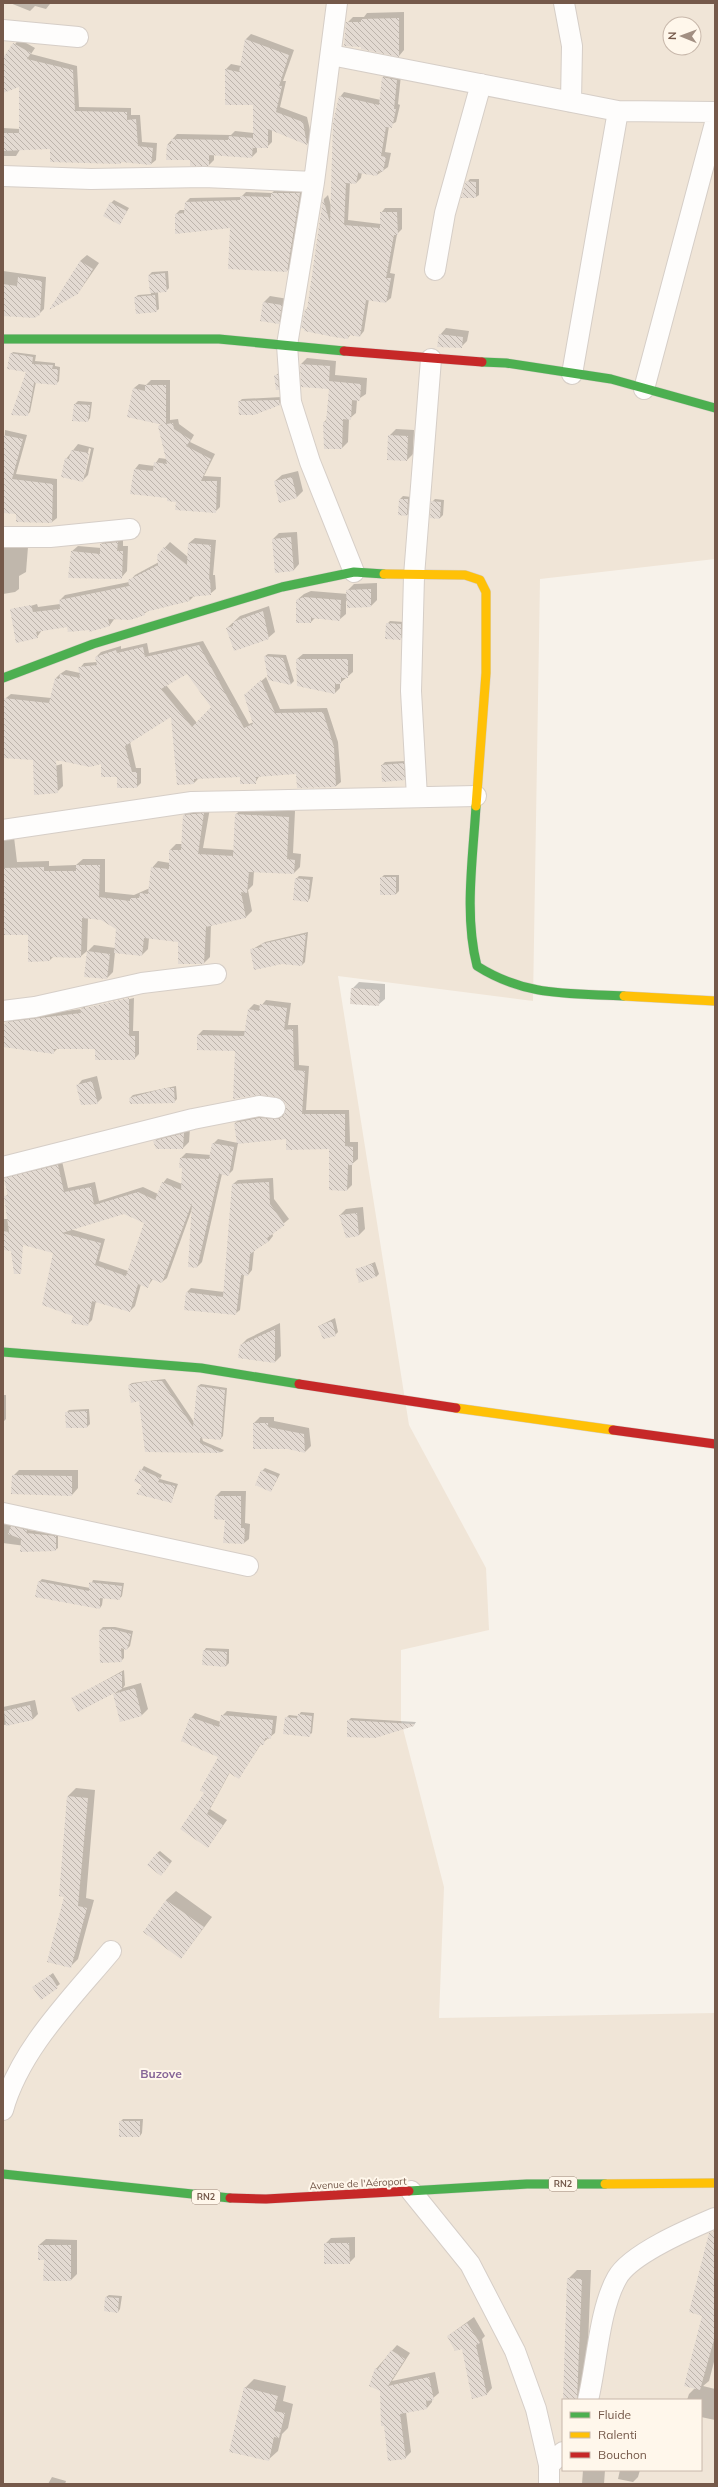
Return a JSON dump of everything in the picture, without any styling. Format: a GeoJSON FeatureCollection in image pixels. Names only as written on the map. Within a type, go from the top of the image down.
{"type":"FeatureCollection","features":[{"type":"Feature","properties":{"kind":"main road"},"geometry":{"type":"LineString","coordinates":[[3,339],[219,339],[431,359],[506,363],[611,379],[715,408]]}},
{"type":"Feature","properties":{"kind":"main road"},"geometry":{"type":"LineString","coordinates":[[3,678],[94,644],[139,630],[282,587],[354,572],[414,576],[465,575],[480,580],[486,592],[486,673],[476,796],[471,942],[477,966],[499,980],[540,992],[715,1001]]}},
{"type":"Feature","properties":{"kind":"main road"},"geometry":{"type":"LineString","coordinates":[[3,1352],[201,1368],[441,1406],[715,1444]]}},
{"type":"Feature","properties":{"kind":"main road","name":"Avenue de l'Aéroport"},"geometry":{"type":"LineString","coordinates":[[3,2174],[207,2197],[251,2199],[527,2184],[715,2183]]}},
{"type":"Feature","properties":{"kind":"street"},"geometry":{"type":"LineString","coordinates":[[337,3],[314,182],[287,345],[291,402],[310,462],[354,572]]}},
{"type":"Feature","properties":{"kind":"street"},"geometry":{"type":"LineString","coordinates":[[564,3],[572,46],[571,102]]}},
{"type":"Feature","properties":{"kind":"street"},"geometry":{"type":"LineString","coordinates":[[3,30],[78,37]]}},
{"type":"Feature","properties":{"kind":"street"},"geometry":{"type":"LineString","coordinates":[[331,55],[618,111],[715,112]]}},
{"type":"Feature","properties":{"kind":"street"},"geometry":{"type":"LineString","coordinates":[[435,270],[445,213],[481,84]]}},
{"type":"Feature","properties":{"kind":"street"},"geometry":{"type":"LineString","coordinates":[[572,374],[618,111]]}},
{"type":"Feature","properties":{"kind":"street"},"geometry":{"type":"LineString","coordinates":[[644,389],[715,122]]}},
{"type":"Feature","properties":{"kind":"street"},"geometry":{"type":"LineString","coordinates":[[3,176],[91,179],[204,177],[314,182]]}},
{"type":"Feature","properties":{"kind":"street"},"geometry":{"type":"LineString","coordinates":[[417,797],[411,691],[414,576],[431,359]]}},
{"type":"Feature","properties":{"kind":"street"},"geometry":{"type":"LineString","coordinates":[[3,538],[50,538],[130,529]]}},
{"type":"Feature","properties":{"kind":"street"},"geometry":{"type":"LineString","coordinates":[[3,830],[192,802],[476,796]]}},
{"type":"Feature","properties":{"kind":"street"},"geometry":{"type":"LineString","coordinates":[[3,1011],[34,1006],[142,983],[216,974]]}},
{"type":"Feature","properties":{"kind":"street"},"geometry":{"type":"LineString","coordinates":[[3,1167],[193,1119],[259,1106],[275,1108]]}},
{"type":"Feature","properties":{"kind":"street"},"geometry":{"type":"LineString","coordinates":[[3,1513],[248,1566]]}},
{"type":"Feature","properties":{"kind":"street"},"geometry":{"type":"LineString","coordinates":[[3,2110],[10,2086],[38,2042],[111,1951]]}},
{"type":"Feature","properties":{"kind":"street"},"geometry":{"type":"LineString","coordinates":[[411,2191],[470,2264],[515,2350],[536,2409],[554,2467]]}},
{"type":"Feature","properties":{"kind":"street"},"geometry":{"type":"LineString","coordinates":[[588,2399],[607,2304],[617,2277],[635,2258],[715,2218]]}},
{"type":"Feature","properties":{"kind":"shaded area"},"geometry":{"type":"Polygon","coordinates":[[[3,3],[715,3],[715,559],[540,579],[533,1001],[338,976],[409,1425],[486,1568],[489,1630],[401,1650],[401,1721],[444,1887],[439,2018],[715,2013],[715,2484],[3,2484],[3,3]]]}},
{"type":"Feature","properties":{"kind":"building"},"geometry":{"type":"Polygon","coordinates":[[[399,18],[399,57],[361,49],[361,47],[344,46],[346,22],[361,22],[361,19],[399,18]]]}},
{"type":"Feature","properties":{"kind":"building"},"geometry":{"type":"Polygon","coordinates":[[[245,39],[289,55],[279,86],[282,86],[276,112],[303,122],[307,145],[268,129],[268,148],[253,148],[253,145],[252,158],[209,155],[209,166],[190,166],[190,160],[166,160],[167,144],[171,144],[171,139],[228,140],[229,136],[253,138],[253,105],[225,105],[225,69],[239,72],[245,39]]]}},
{"type":"Feature","properties":{"kind":"building"},"geometry":{"type":"Polygon","coordinates":[[[13,43],[31,53],[27,59],[73,70],[75,111],[127,112],[127,120],[136,119],[138,146],[153,148],[151,165],[121,162],[121,164],[50,162],[50,149],[3,151],[3,133],[19,133],[19,87],[3,93],[3,58],[13,43]]]}},
{"type":"Feature","properties":{"kind":"building"},"geometry":{"type":"Polygon","coordinates":[[[382,77],[397,80],[394,109],[396,109],[392,128],[386,127],[381,156],[386,157],[383,172],[378,171],[377,176],[358,173],[356,184],[346,183],[344,225],[380,228],[380,212],[397,212],[398,235],[394,235],[386,278],[391,278],[386,303],[366,300],[360,337],[349,335],[348,339],[304,331],[305,329],[301,328],[305,309],[307,310],[323,198],[330,223],[333,123],[339,96],[379,105],[382,77]]]}},
{"type":"Feature","properties":{"kind":"building"},"geometry":{"type":"Polygon","coordinates":[[[466,181],[476,182],[476,198],[461,198],[466,181]]]}},
{"type":"Feature","properties":{"kind":"building"},"geometry":{"type":"Polygon","coordinates":[[[271,193],[300,193],[287,272],[228,269],[230,228],[175,234],[175,214],[184,213],[185,202],[240,200],[240,196],[271,197],[271,193]]]}},
{"type":"Feature","properties":{"kind":"building"},"geometry":{"type":"Polygon","coordinates":[[[110,202],[127,211],[120,225],[103,216],[110,202]]]}},
{"type":"Feature","properties":{"kind":"building"},"geometry":{"type":"Polygon","coordinates":[[[80,261],[93,269],[78,294],[49,310],[80,261]]]}},
{"type":"Feature","properties":{"kind":"building"},"geometry":{"type":"Polygon","coordinates":[[[165,273],[167,292],[150,293],[148,275],[165,273]]]}},
{"type":"Feature","properties":{"kind":"building"},"geometry":{"type":"Polygon","coordinates":[[[18,277],[42,281],[40,315],[34,318],[3,316],[3,284],[17,286],[18,277]]]}},
{"type":"Feature","properties":{"kind":"building"},"geometry":{"type":"Polygon","coordinates":[[[155,295],[157,312],[136,314],[134,297],[155,295]]]}},
{"type":"Feature","properties":{"kind":"building"},"geometry":{"type":"Polygon","coordinates":[[[263,302],[282,305],[279,324],[260,321],[263,302]]]}},
{"type":"Feature","properties":{"kind":"building"},"geometry":{"type":"Polygon","coordinates":[[[439,334],[463,337],[462,348],[437,347],[439,334]]]}},
{"type":"Feature","properties":{"kind":"building"},"geometry":{"type":"Polygon","coordinates":[[[10,353],[33,357],[32,364],[53,365],[52,369],[58,369],[57,385],[34,383],[28,416],[11,415],[26,372],[7,369],[10,353]]]}},
{"type":"Feature","properties":{"kind":"building"},"geometry":{"type":"Polygon","coordinates":[[[300,364],[330,366],[329,381],[361,384],[360,401],[352,400],[351,420],[343,419],[342,449],[324,449],[323,422],[326,422],[329,389],[301,387],[300,364]]]}},
{"type":"Feature","properties":{"kind":"building"},"geometry":{"type":"Polygon","coordinates":[[[274,375],[278,375],[279,390],[276,390],[274,375]]]}},
{"type":"Feature","properties":{"kind":"building"},"geometry":{"type":"Polygon","coordinates":[[[145,385],[166,385],[166,424],[173,423],[174,429],[191,440],[186,446],[211,459],[201,481],[217,481],[216,513],[175,510],[176,502],[167,501],[167,498],[130,494],[134,469],[153,471],[154,462],[167,464],[158,426],[163,425],[127,417],[133,388],[145,391],[145,385]]]}},
{"type":"Feature","properties":{"kind":"building"},"geometry":{"type":"Polygon","coordinates":[[[279,400],[280,405],[254,415],[239,415],[238,401],[279,400]]]}},
{"type":"Feature","properties":{"kind":"building"},"geometry":{"type":"Polygon","coordinates":[[[74,404],[90,405],[88,422],[72,421],[74,404]]]}},
{"type":"Feature","properties":{"kind":"building"},"geometry":{"type":"Polygon","coordinates":[[[3,435],[23,439],[12,479],[53,484],[52,523],[16,522],[16,514],[3,513],[3,435]]]}},
{"type":"Feature","properties":{"kind":"building"},"geometry":{"type":"Polygon","coordinates":[[[388,435],[408,436],[407,461],[387,460],[388,435]]]}},
{"type":"Feature","properties":{"kind":"building"},"geometry":{"type":"Polygon","coordinates":[[[71,450],[89,453],[83,482],[61,477],[65,458],[69,459],[71,450]]]}},
{"type":"Feature","properties":{"kind":"building"},"geometry":{"type":"Polygon","coordinates":[[[292,477],[297,498],[279,503],[274,481],[292,477]]]}},
{"type":"Feature","properties":{"kind":"building"},"geometry":{"type":"Polygon","coordinates":[[[399,499],[408,499],[407,516],[398,515],[399,499]]]}},
{"type":"Feature","properties":{"kind":"building"},"geometry":{"type":"Polygon","coordinates":[[[431,501],[441,502],[440,519],[430,518],[431,501]]]}},
{"type":"Feature","properties":{"kind":"building"},"geometry":{"type":"Polygon","coordinates":[[[291,537],[294,571],[275,573],[272,539],[291,537]]]}},
{"type":"Feature","properties":{"kind":"building"},"geometry":{"type":"Polygon","coordinates":[[[118,542],[117,551],[123,551],[122,579],[68,578],[71,551],[100,554],[100,544],[118,542]]]}},
{"type":"Feature","properties":{"kind":"building"},"geometry":{"type":"Polygon","coordinates":[[[188,543],[211,545],[209,580],[210,579],[211,595],[189,597],[190,601],[145,612],[145,615],[130,620],[108,619],[110,626],[89,632],[89,630],[68,632],[67,627],[36,632],[38,638],[16,643],[10,609],[31,605],[33,612],[60,609],[59,600],[129,586],[128,580],[158,565],[157,555],[164,547],[187,565],[188,543]]]}},
{"type":"Feature","properties":{"kind":"building"},"geometry":{"type":"Polygon","coordinates":[[[371,589],[371,607],[347,608],[346,590],[371,589]]]}},
{"type":"Feature","properties":{"kind":"building"},"geometry":{"type":"Polygon","coordinates":[[[304,597],[341,600],[340,621],[311,618],[311,623],[296,623],[296,600],[304,597]]]}},
{"type":"Feature","properties":{"kind":"building"},"geometry":{"type":"Polygon","coordinates":[[[263,611],[269,639],[234,651],[226,628],[233,626],[233,622],[263,611]]]}},
{"type":"Feature","properties":{"kind":"building"},"geometry":{"type":"Polygon","coordinates":[[[386,623],[401,624],[401,640],[385,639],[386,623]]]}},
{"type":"Feature","properties":{"kind":"building"},"geometry":{"type":"Polygon","coordinates":[[[199,645],[244,728],[253,724],[244,695],[261,680],[275,713],[323,712],[334,747],[336,787],[297,788],[296,774],[256,777],[256,784],[240,784],[240,777],[194,779],[194,784],[177,785],[171,717],[125,746],[132,772],[137,772],[137,788],[117,788],[117,777],[101,777],[101,764],[90,767],[56,760],[58,793],[34,795],[33,760],[3,758],[3,698],[49,703],[55,678],[59,679],[60,674],[80,678],[78,667],[97,665],[95,657],[116,650],[117,653],[143,647],[145,657],[199,645]],[[187,674],[161,689],[192,727],[211,707],[187,674]]]}},
{"type":"Feature","properties":{"kind":"building"},"geometry":{"type":"Polygon","coordinates":[[[264,656],[283,658],[291,685],[268,680],[264,656]]]}},
{"type":"Feature","properties":{"kind":"building"},"geometry":{"type":"Polygon","coordinates":[[[296,659],[348,659],[348,678],[341,678],[341,684],[335,684],[335,694],[297,686],[296,659]]]}},
{"type":"Feature","properties":{"kind":"building"},"geometry":{"type":"Polygon","coordinates":[[[404,763],[405,780],[382,782],[381,765],[404,763]]]}},
{"type":"Feature","properties":{"kind":"building"},"geometry":{"type":"Polygon","coordinates":[[[204,813],[198,854],[233,856],[235,814],[289,817],[287,859],[295,860],[294,874],[249,872],[247,893],[241,892],[246,918],[206,927],[204,964],[178,964],[178,942],[144,938],[142,956],[114,953],[116,929],[101,920],[82,918],[81,958],[50,957],[50,961],[28,962],[28,935],[3,935],[3,868],[44,867],[44,871],[76,871],[76,865],[100,865],[99,897],[130,901],[130,898],[139,898],[140,893],[148,894],[151,867],[169,869],[169,850],[181,850],[183,815],[204,813]]]}},
{"type":"Feature","properties":{"kind":"building"},"geometry":{"type":"Polygon","coordinates":[[[380,877],[396,877],[396,895],[380,895],[380,877]]]}},
{"type":"Feature","properties":{"kind":"building"},"geometry":{"type":"Polygon","coordinates":[[[295,878],[310,880],[308,902],[293,900],[295,878]]]}},
{"type":"Feature","properties":{"kind":"building"},"geometry":{"type":"Polygon","coordinates":[[[306,934],[302,966],[282,964],[254,970],[250,949],[262,947],[261,944],[306,934]]]}},
{"type":"Feature","properties":{"kind":"building"},"geometry":{"type":"Polygon","coordinates":[[[87,951],[110,954],[107,979],[84,977],[87,951]]]}},
{"type":"Feature","properties":{"kind":"building"},"geometry":{"type":"Polygon","coordinates":[[[351,988],[380,990],[379,1006],[350,1004],[351,988]]]}},
{"type":"Feature","properties":{"kind":"building"},"geometry":{"type":"Polygon","coordinates":[[[129,998],[129,1036],[135,1036],[135,1060],[95,1060],[95,1049],[54,1049],[54,1054],[3,1047],[3,1027],[6,1022],[81,1013],[80,1009],[129,998]]]}},
{"type":"Feature","properties":{"kind":"building"},"geometry":{"type":"Polygon","coordinates":[[[260,1004],[287,1008],[284,1030],[293,1029],[294,1070],[305,1071],[302,1114],[345,1114],[345,1146],[353,1147],[353,1165],[348,1165],[347,1191],[329,1190],[329,1149],[286,1150],[286,1139],[237,1144],[234,1123],[259,1118],[279,1119],[284,1115],[286,1104],[277,1097],[260,1095],[233,1099],[235,1051],[197,1050],[197,1035],[244,1036],[248,1009],[259,1011],[260,1004]]]}},
{"type":"Feature","properties":{"kind":"building"},"geometry":{"type":"Polygon","coordinates":[[[92,1081],[98,1104],[81,1105],[76,1085],[92,1081]]]}},
{"type":"Feature","properties":{"kind":"building"},"geometry":{"type":"Polygon","coordinates":[[[165,1088],[174,1088],[175,1103],[130,1104],[129,1098],[165,1088]]]}},
{"type":"Feature","properties":{"kind":"building"},"geometry":{"type":"Polygon","coordinates":[[[184,1133],[183,1149],[156,1149],[153,1141],[184,1133]]]}},
{"type":"Feature","properties":{"kind":"building"},"geometry":{"type":"Polygon","coordinates":[[[212,1143],[234,1147],[229,1176],[219,1174],[197,1268],[188,1267],[192,1203],[162,1283],[151,1279],[148,1288],[138,1284],[130,1312],[92,1301],[88,1326],[71,1323],[73,1316],[42,1305],[53,1253],[23,1245],[21,1274],[14,1274],[11,1251],[3,1250],[3,1231],[9,1232],[4,1196],[8,1196],[4,1178],[58,1165],[64,1192],[91,1187],[94,1205],[138,1192],[155,1200],[162,1182],[181,1190],[182,1168],[179,1168],[180,1158],[209,1159],[212,1143]],[[124,1214],[62,1233],[101,1243],[95,1265],[126,1276],[144,1223],[124,1214]]]}},
{"type":"Feature","properties":{"kind":"building"},"geometry":{"type":"Polygon","coordinates":[[[269,1182],[270,1204],[285,1225],[267,1238],[269,1241],[250,1254],[248,1276],[241,1275],[236,1315],[184,1310],[186,1292],[223,1297],[232,1184],[269,1182]]]}},
{"type":"Feature","properties":{"kind":"building"},"geometry":{"type":"Polygon","coordinates":[[[357,1213],[359,1236],[346,1238],[339,1215],[357,1213]]]}},
{"type":"Feature","properties":{"kind":"building"},"geometry":{"type":"Polygon","coordinates":[[[372,1264],[376,1277],[359,1283],[355,1269],[372,1264]]]}},
{"type":"Feature","properties":{"kind":"building"},"geometry":{"type":"Polygon","coordinates":[[[332,1321],[336,1336],[323,1339],[318,1326],[332,1321]]]}},
{"type":"Feature","properties":{"kind":"building"},"geometry":{"type":"Polygon","coordinates":[[[275,1329],[275,1363],[238,1358],[240,1345],[275,1329]]]}},
{"type":"Feature","properties":{"kind":"building"},"geometry":{"type":"Polygon","coordinates":[[[149,1381],[162,1381],[193,1427],[197,1386],[225,1390],[221,1440],[200,1438],[200,1443],[222,1453],[145,1452],[139,1401],[131,1403],[128,1385],[149,1381]]]}},
{"type":"Feature","properties":{"kind":"building"},"geometry":{"type":"Polygon","coordinates":[[[87,1411],[87,1428],[66,1428],[65,1412],[87,1411]]]}},
{"type":"Feature","properties":{"kind":"building"},"geometry":{"type":"Polygon","coordinates":[[[253,1423],[268,1423],[268,1427],[304,1434],[305,1453],[288,1449],[253,1449],[253,1423]]]}},
{"type":"Feature","properties":{"kind":"building"},"geometry":{"type":"Polygon","coordinates":[[[140,1469],[160,1478],[158,1482],[175,1486],[172,1503],[136,1494],[142,1485],[134,1481],[140,1469]]]}},
{"type":"Feature","properties":{"kind":"building"},"geometry":{"type":"Polygon","coordinates":[[[261,1470],[278,1477],[271,1492],[255,1485],[261,1470]]]}},
{"type":"Feature","properties":{"kind":"building"},"geometry":{"type":"Polygon","coordinates":[[[12,1475],[72,1476],[72,1496],[11,1494],[12,1475]]]}},
{"type":"Feature","properties":{"kind":"building"},"geometry":{"type":"Polygon","coordinates":[[[215,1496],[241,1496],[241,1528],[245,1528],[244,1544],[223,1543],[225,1520],[214,1519],[215,1496]]]}},
{"type":"Feature","properties":{"kind":"building"},"geometry":{"type":"Polygon","coordinates":[[[11,1526],[27,1530],[26,1533],[56,1536],[56,1551],[20,1552],[21,1539],[8,1534],[11,1526]]]}},
{"type":"Feature","properties":{"kind":"building"},"geometry":{"type":"Polygon","coordinates":[[[38,1581],[89,1591],[89,1582],[122,1586],[120,1600],[100,1598],[100,1609],[35,1597],[38,1581]]]}},
{"type":"Feature","properties":{"kind":"building"},"geometry":{"type":"Polygon","coordinates":[[[112,1629],[131,1634],[127,1650],[121,1648],[122,1662],[100,1663],[99,1630],[112,1629]]]}},
{"type":"Feature","properties":{"kind":"building"},"geometry":{"type":"Polygon","coordinates":[[[203,1650],[227,1652],[226,1667],[202,1665],[203,1650]]]}},
{"type":"Feature","properties":{"kind":"building"},"geometry":{"type":"Polygon","coordinates":[[[122,1672],[122,1689],[78,1712],[71,1698],[122,1672]]]}},
{"type":"Feature","properties":{"kind":"building"},"geometry":{"type":"Polygon","coordinates":[[[135,1688],[142,1716],[120,1722],[113,1694],[135,1688]]]}},
{"type":"Feature","properties":{"kind":"building"},"geometry":{"type":"Polygon","coordinates":[[[30,1705],[33,1720],[6,1726],[4,1711],[30,1705]]]}},
{"type":"Feature","properties":{"kind":"building"},"geometry":{"type":"Polygon","coordinates":[[[298,1714],[312,1716],[310,1737],[283,1734],[285,1717],[297,1718],[298,1714]]]}},
{"type":"Feature","properties":{"kind":"building"},"geometry":{"type":"Polygon","coordinates":[[[221,1715],[273,1720],[271,1739],[265,1738],[264,1745],[260,1745],[239,1779],[229,1773],[207,1814],[223,1825],[208,1848],[180,1829],[204,1793],[200,1790],[218,1757],[181,1741],[190,1717],[219,1727],[221,1715]]]}},
{"type":"Feature","properties":{"kind":"building"},"geometry":{"type":"Polygon","coordinates":[[[347,1720],[414,1724],[414,1726],[375,1738],[347,1737],[347,1720]]]}},
{"type":"Feature","properties":{"kind":"building"},"geometry":{"type":"Polygon","coordinates":[[[67,1796],[88,1798],[78,1906],[87,1908],[71,1968],[47,1962],[64,1897],[59,1896],[67,1796]]]}},
{"type":"Feature","properties":{"kind":"building"},"geometry":{"type":"Polygon","coordinates":[[[157,1853],[170,1864],[161,1876],[147,1865],[157,1853]]]}},
{"type":"Feature","properties":{"kind":"building"},"geometry":{"type":"Polygon","coordinates":[[[166,1900],[204,1927],[181,1959],[143,1932],[166,1900]]]}},
{"type":"Feature","properties":{"kind":"building"},"geometry":{"type":"Polygon","coordinates":[[[50,1975],[58,1988],[41,2000],[32,1987],[50,1975]]]}},
{"type":"Feature","properties":{"kind":"building"},"geometry":{"type":"Polygon","coordinates":[[[119,2121],[140,2121],[140,2137],[119,2137],[119,2121]]]}},
{"type":"Feature","properties":{"kind":"building"},"geometry":{"type":"Polygon","coordinates":[[[715,2231],[715,2336],[700,2390],[684,2386],[702,2316],[689,2312],[709,2233],[715,2231]]]}},
{"type":"Feature","properties":{"kind":"building"},"geometry":{"type":"Polygon","coordinates":[[[324,2243],[349,2243],[350,2264],[324,2264],[324,2243]]]}},
{"type":"Feature","properties":{"kind":"building"},"geometry":{"type":"Polygon","coordinates":[[[38,2245],[71,2245],[71,2281],[43,2281],[44,2260],[38,2260],[38,2245]]]}},
{"type":"Feature","properties":{"kind":"building"},"geometry":{"type":"Polygon","coordinates":[[[567,2278],[582,2279],[577,2399],[563,2399],[567,2278]]]}},
{"type":"Feature","properties":{"kind":"building"},"geometry":{"type":"Polygon","coordinates":[[[105,2297],[119,2298],[118,2313],[104,2311],[105,2297]]]}},
{"type":"Feature","properties":{"kind":"building"},"geometry":{"type":"Polygon","coordinates":[[[467,2323],[480,2343],[476,2345],[487,2395],[472,2399],[462,2349],[455,2351],[447,2336],[467,2323]]]}},
{"type":"Feature","properties":{"kind":"building"},"geometry":{"type":"Polygon","coordinates":[[[391,2350],[405,2359],[388,2386],[429,2377],[434,2400],[426,2401],[427,2409],[400,2414],[406,2459],[388,2461],[384,2426],[381,2426],[380,2391],[369,2386],[375,2368],[378,2369],[391,2350]]]}},
{"type":"Feature","properties":{"kind":"building"},"geometry":{"type":"Polygon","coordinates":[[[244,2387],[278,2396],[274,2411],[285,2413],[279,2438],[274,2437],[269,2461],[229,2452],[244,2387]]]}},
{"type":"Feature","properties":{"kind":"traffic: fast"},"geometry":{"type":"LineString","coordinates":[[3,339],[219,339],[344,351]]}},
{"type":"Feature","properties":{"kind":"traffic: fast"},"geometry":{"type":"LineString","coordinates":[[482,362],[506,363],[611,379],[715,408]]}},
{"type":"Feature","properties":{"kind":"traffic: fast"},"geometry":{"type":"LineString","coordinates":[[3,678],[93,644],[282,587],[354,572],[384,574]]}},
{"type":"Feature","properties":{"kind":"traffic: fast"},"geometry":{"type":"LineString","coordinates":[[476,806],[470,886],[470,907],[473,947],[477,966],[495,976],[513,983],[548,992],[624,996]]}},
{"type":"Feature","properties":{"kind":"traffic: fast"},"geometry":{"type":"LineString","coordinates":[[3,1352],[201,1368],[299,1384]]}},
{"type":"Feature","properties":{"kind":"traffic: fast"},"geometry":{"type":"LineString","coordinates":[[3,2174],[230,2198]]}},
{"type":"Feature","properties":{"kind":"traffic: fast"},"geometry":{"type":"LineString","coordinates":[[409,2191],[527,2184],[605,2184]]}},
{"type":"Feature","properties":{"kind":"traffic: slow"},"geometry":{"type":"LineString","coordinates":[[384,574],[465,575],[480,580],[486,592],[486,673],[476,806]]}},
{"type":"Feature","properties":{"kind":"traffic: slow"},"geometry":{"type":"LineString","coordinates":[[624,996],[715,1001]]}},
{"type":"Feature","properties":{"kind":"traffic: slow"},"geometry":{"type":"LineString","coordinates":[[456,1408],[613,1430]]}},
{"type":"Feature","properties":{"kind":"traffic: slow"},"geometry":{"type":"LineString","coordinates":[[605,2184],[715,2183]]}},
{"type":"Feature","properties":{"kind":"traffic: jam"},"geometry":{"type":"LineString","coordinates":[[344,351],[482,362]]}},
{"type":"Feature","properties":{"kind":"traffic: jam"},"geometry":{"type":"LineString","coordinates":[[299,1384],[456,1408]]}},
{"type":"Feature","properties":{"kind":"traffic: jam"},"geometry":{"type":"LineString","coordinates":[[613,1430],[715,1444]]}},
{"type":"Feature","properties":{"kind":"traffic: jam"},"geometry":{"type":"LineString","coordinates":[[230,2198],[266,2199],[409,2191]]}},
{"type":"Feature","properties":{"kind":"district","name":"Buzove"},"geometry":{"type":"Point","coordinates":[161,2074]}}]}
